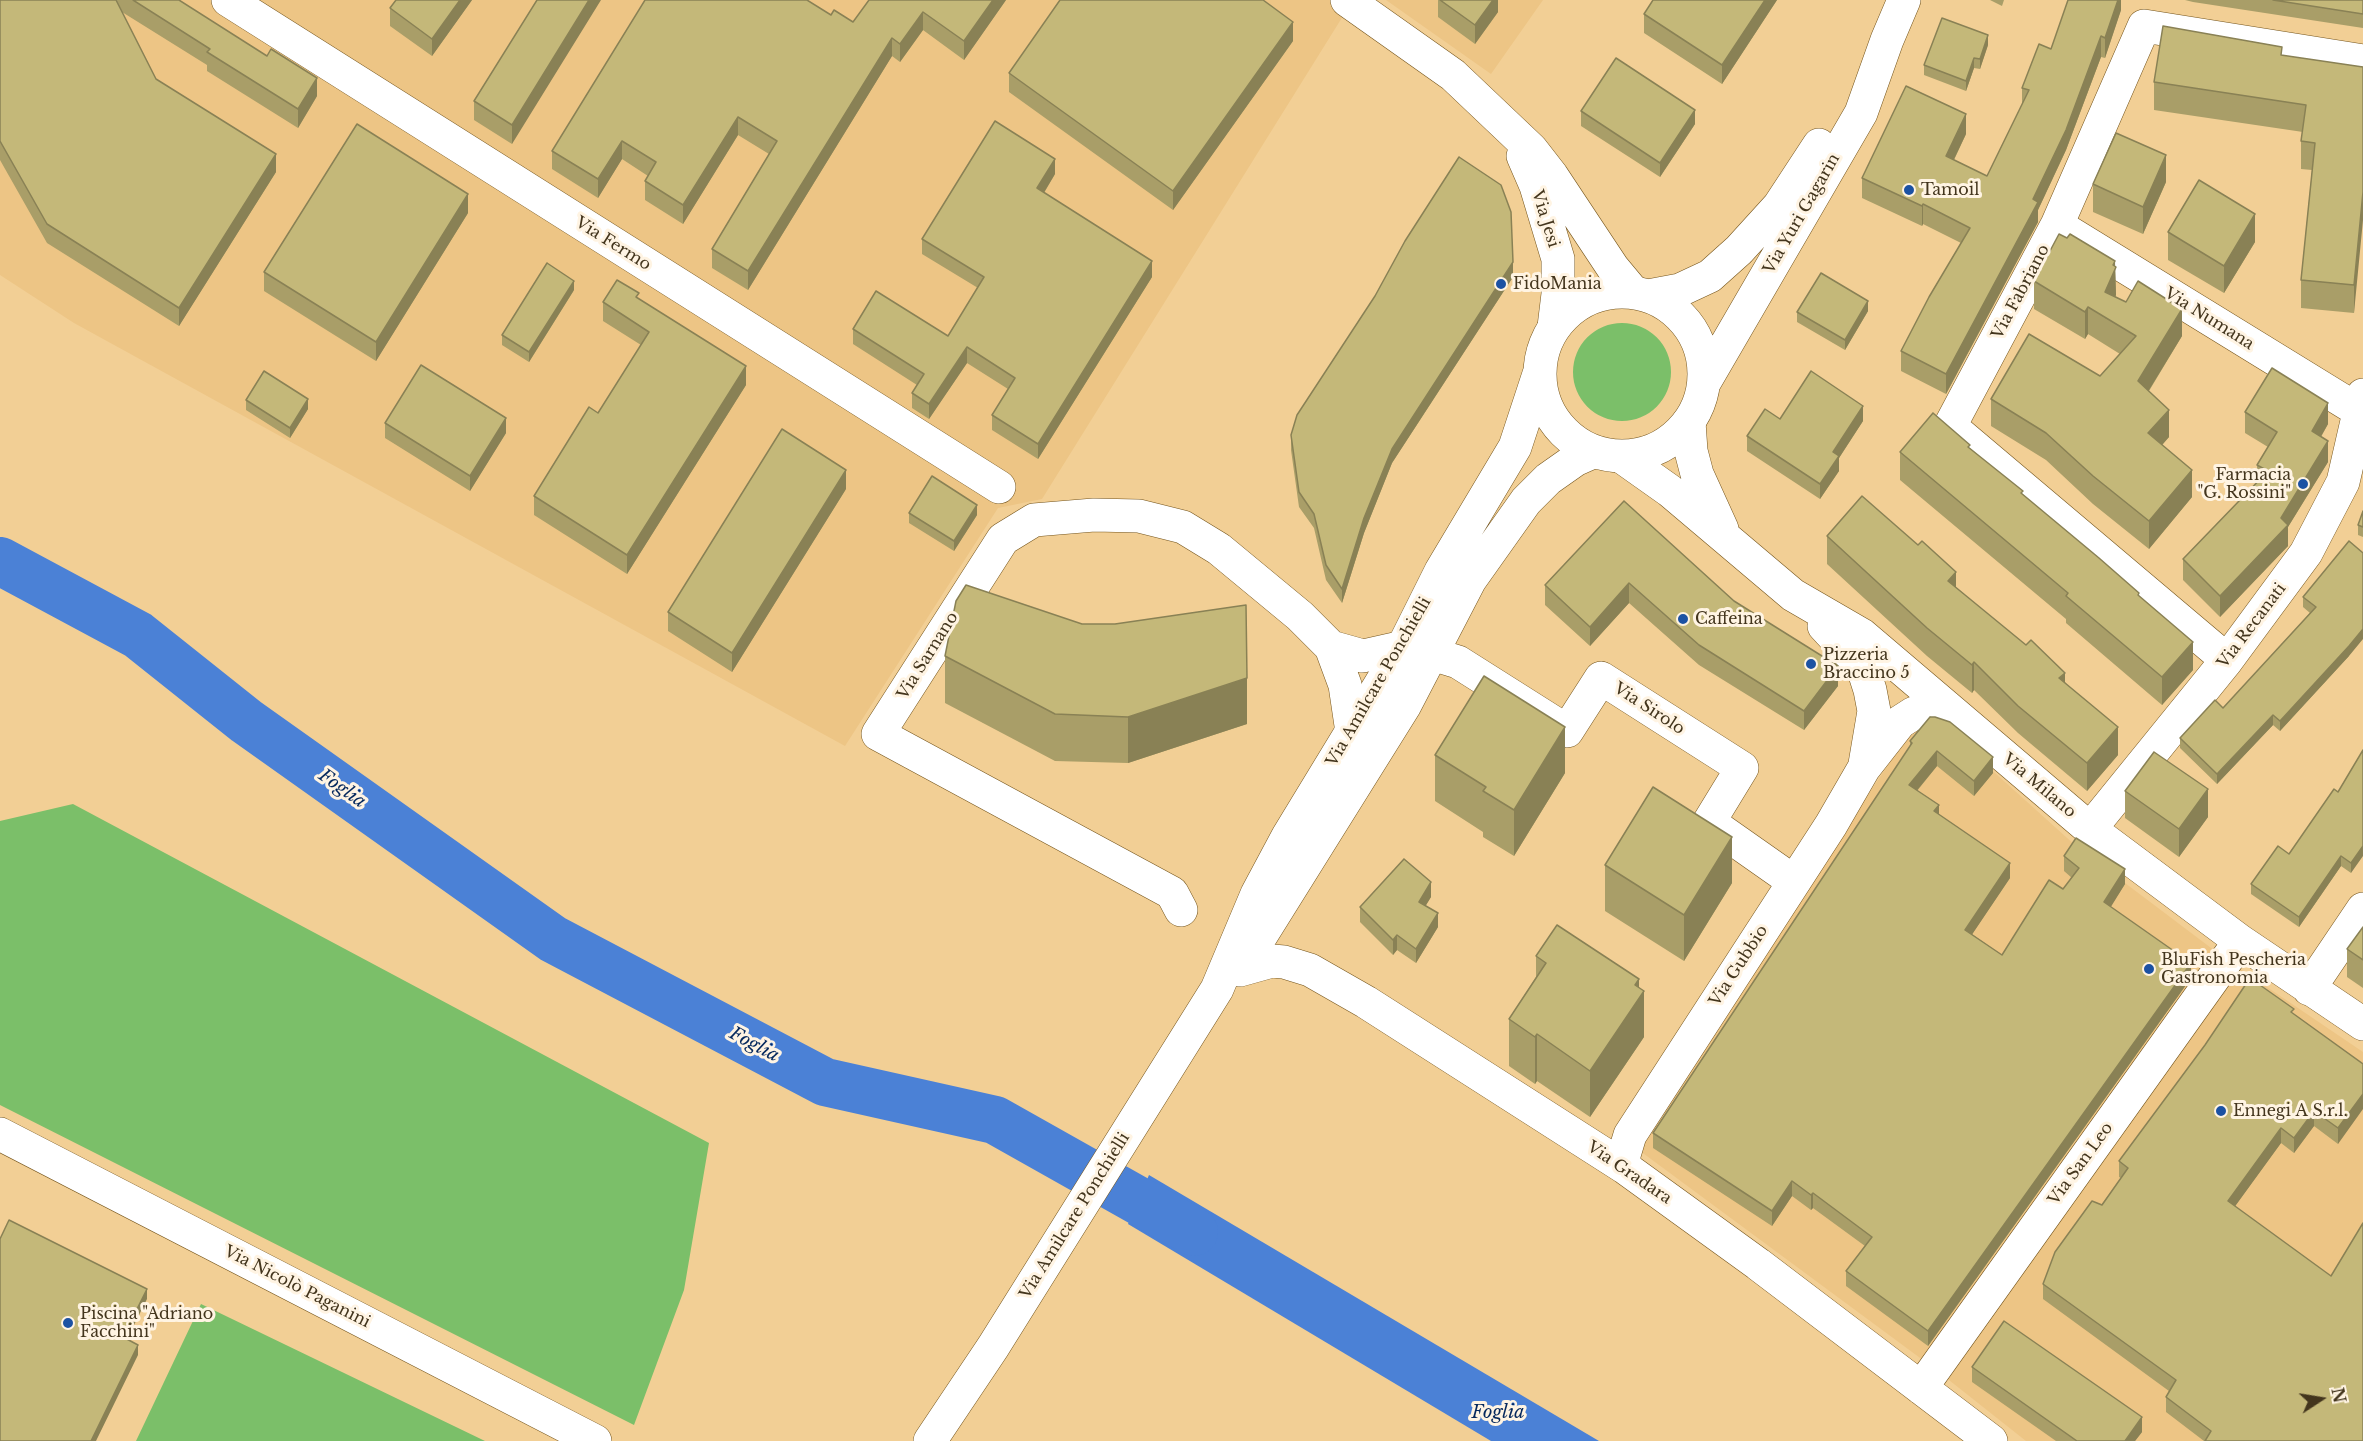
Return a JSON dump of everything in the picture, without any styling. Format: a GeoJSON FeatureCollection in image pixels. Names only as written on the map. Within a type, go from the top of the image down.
{"type":"FeatureCollection","features":[{"type":"Feature","properties":{"kind":"street","name":"Via Fermo"},"geometry":{"type":"LineString","coordinates":[[228,0],[999,487]]}},
{"type":"Feature","properties":{"kind":"street","name":"Via Jesi"},"geometry":{"type":"LineString","coordinates":[[1347,0],[1453,75],[1500,118],[1531,149],[1552,176],[1613,268],[1641,294]]}},
{"type":"Feature","properties":{"kind":"street","name":"Via Yuri Gagarin"},"geometry":{"type":"LineString","coordinates":[[1704,383],[1861,113],[1904,0]]}},
{"type":"Feature","properties":{"kind":"street","name":"Via Fabriano"},"geometry":{"type":"LineString","coordinates":[[2227,660],[1950,426],[2057,225],[2144,26],[2363,61]]}},
{"type":"Feature","properties":{"kind":"street","name":"Via Yuri Gagarin"},"geometry":{"type":"LineString","coordinates":[[1641,294],[1680,290],[1710,276],[1739,250],[1779,206],[1887,40]]}},
{"type":"Feature","properties":{"kind":"street","name":"Via Jesi"},"geometry":{"type":"LineString","coordinates":[[1500,118],[1522,155],[1536,186],[1558,259],[1558,294],[1554,327]]}},
{"type":"Feature","properties":{"kind":"street","name":"Via Numana"},"geometry":{"type":"LineString","coordinates":[[2057,225],[2362,404]]}},
{"type":"Feature","properties":{"kind":"street"},"geometry":{"type":"LineString","coordinates":[[1603,294],[1641,294],[1665,304],[1680,315],[1691,330],[1700,346],[1704,364],[1704,383],[1699,403],[1689,422],[1667,444],[1638,456],[1608,454],[1579,445],[1554,422],[1541,391],[1539,374],[1543,350],[1554,327],[1569,311],[1588,299],[1603,294]]}},
{"type":"Feature","properties":{"kind":"street","name":"Via Amilcare Ponchielli"},"geometry":{"type":"LineString","coordinates":[[930,1441],[1375,755],[1418,650],[1441,571],[1515,447],[1539,374]]}},
{"type":"Feature","properties":{"kind":"street","name":"Via Recanati"},"geometry":{"type":"LineString","coordinates":[[2090,829],[2227,660],[2306,553],[2343,482],[2362,404]]}},
{"type":"Feature","properties":{"kind":"street","name":"Via Milano"},"geometry":{"type":"LineString","coordinates":[[1689,422],[1691,451],[1697,474],[1726,536]]}},
{"type":"Feature","properties":{"kind":"street","name":"Via Amilcare Ponchielli"},"geometry":{"type":"LineString","coordinates":[[1228,980],[1257,894],[1288,836],[1352,732],[1418,650],[1526,501],[1548,479],[1575,460],[1608,454]]}},
{"type":"Feature","properties":{"kind":"street","name":"Via Milano"},"geometry":{"type":"LineString","coordinates":[[1608,454],[1670,491],[1793,595],[1862,634],[2090,829],[2240,941],[2363,1024]]}},
{"type":"Feature","properties":{"kind":"street","name":"Via Sarnano"},"geometry":{"type":"LineString","coordinates":[[1181,910],[1172,894],[878,734],[1002,539],[1034,520],[1094,515],[1139,516],[1183,527],[1219,549],[1300,616],[1331,647],[1345,685],[1352,732]]}},
{"type":"Feature","properties":{"kind":"street","name":"Via Gubbio"},"geometry":{"type":"LineString","coordinates":[[1793,595],[1863,668],[1874,711],[1864,768]]}},
{"type":"Feature","properties":{"kind":"street","name":"Via Sarnano"},"geometry":{"type":"LineString","coordinates":[[1331,647],[1363,656],[1418,650]]}},
{"type":"Feature","properties":{"kind":"street","name":"Via Sirolo"},"geometry":{"type":"LineString","coordinates":[[1418,650],[1458,662],[1567,731],[1600,678],[1742,768],[1709,822],[1793,881]]}},
{"type":"Feature","properties":{"kind":"street","name":"Via Gubbio"},"geometry":{"type":"LineString","coordinates":[[1624,1167],[1623,1155],[1630,1135],[1831,825],[1864,768],[1900,722],[1914,713],[1938,713],[1963,722]]}},
{"type":"Feature","properties":{"kind":"street"},"geometry":{"type":"LineString","coordinates":[[2309,989],[2363,909]]}},
{"type":"Feature","properties":{"kind":"street","name":"Via San Leo"},"geometry":{"type":"LineString","coordinates":[[1921,1388],[2240,941]]}},
{"type":"Feature","properties":{"kind":"street","name":"Via Gradara"},"geometry":{"type":"LineString","coordinates":[[1228,980],[1272,961],[1284,962],[1310,970],[1366,1002],[1624,1167],[1758,1264],[1991,1441]]}},
{"type":"Feature","properties":{"kind":"street","name":"Via Nicolò Paganini"},"geometry":{"type":"LineString","coordinates":[[0,1134],[595,1441]]}},
{"type":"Feature","properties":{"kind":"shaded area"},"geometry":{"type":"Polygon","coordinates":[[[0,0],[1353,0],[1042,499],[998,508],[845,746],[74,323],[0,275],[0,0]]]}},
{"type":"Feature","properties":{"kind":"shaded area"},"geometry":{"type":"Polygon","coordinates":[[[1386,0],[1543,0],[1491,74],[1386,0]]]}},
{"type":"Feature","properties":{"kind":"shaded area"},"geometry":{"type":"Polygon","coordinates":[[[1936,724],[1995,773],[2076,846],[2227,960],[2363,1052],[2363,1441],[2026,1441],[1935,1369],[1636,1148],[1807,885],[1905,740],[1921,728],[1936,724]]]}},
{"type":"Feature","properties":{"kind":"green space"},"geometry":{"type":"Polygon","coordinates":[[[1622,323],[1641,327],[1657,337],[1667,353],[1671,372],[1667,391],[1657,407],[1641,417],[1622,421],[1603,417],[1587,407],[1577,391],[1573,372],[1577,353],[1587,337],[1603,327],[1622,323]]]}},
{"type":"Feature","properties":{"kind":"green space"},"geometry":{"type":"Polygon","coordinates":[[[73,804],[709,1143],[684,1290],[634,1425],[0,1105],[0,821],[73,804]]]}},
{"type":"Feature","properties":{"kind":"green space"},"geometry":{"type":"Polygon","coordinates":[[[201,1304],[485,1441],[136,1441],[201,1304]]]}},
{"type":"Feature","properties":{"kind":"water","name":"Foglia"},"geometry":{"type":"Polygon","coordinates":[[[1149,1175],[1599,1441],[1491,1441],[1128,1224],[1149,1175]]]}},
{"type":"Feature","properties":{"kind":"building"},"geometry":{"type":"Polygon","coordinates":[[[0,0],[116,0],[156,79],[276,154],[179,308],[47,224],[0,141],[0,0]]]}},
{"type":"Feature","properties":{"kind":"building"},"geometry":{"type":"Polygon","coordinates":[[[133,0],[179,0],[267,56],[271,49],[317,78],[298,109],[207,52],[210,49],[133,0]]]}},
{"type":"Feature","properties":{"kind":"building"},"geometry":{"type":"Polygon","coordinates":[[[396,0],[460,0],[432,39],[390,8],[396,0]]]}},
{"type":"Feature","properties":{"kind":"building"},"geometry":{"type":"Polygon","coordinates":[[[537,0],[589,0],[512,125],[474,101],[537,0]]]}},
{"type":"Feature","properties":{"kind":"building"},"geometry":{"type":"Polygon","coordinates":[[[645,0],[807,0],[831,15],[834,10],[853,22],[869,0],[993,0],[964,41],[923,12],[900,44],[892,38],[748,271],[712,249],[777,141],[738,117],[683,205],[645,181],[656,162],[622,141],[598,179],[552,151],[645,0]]]}},
{"type":"Feature","properties":{"kind":"building"},"geometry":{"type":"Polygon","coordinates":[[[1060,0],[1263,0],[1293,22],[1173,191],[1009,73],[1060,0]]]}},
{"type":"Feature","properties":{"kind":"building"},"geometry":{"type":"Polygon","coordinates":[[[1440,0],[1493,0],[1475,25],[1440,0]]]}},
{"type":"Feature","properties":{"kind":"building"},"geometry":{"type":"Polygon","coordinates":[[[1653,0],[1765,0],[1722,65],[1644,14],[1653,0]]]}},
{"type":"Feature","properties":{"kind":"building"},"geometry":{"type":"Polygon","coordinates":[[[2068,0],[2118,0],[2105,38],[2101,36],[2066,130],[2033,199],[2038,202],[1946,374],[1901,351],[1929,297],[1970,228],[1923,204],[1922,206],[1862,178],[1906,86],[1966,114],[1946,156],[1987,176],[2029,90],[2022,88],[2039,44],[2051,49],[2068,0]]]}},
{"type":"Feature","properties":{"kind":"building"},"geometry":{"type":"Polygon","coordinates":[[[2273,0],[2363,0],[2363,14],[2273,0]]]}},
{"type":"Feature","properties":{"kind":"building"},"geometry":{"type":"Polygon","coordinates":[[[1942,18],[1988,35],[1980,59],[1974,58],[1966,81],[1924,65],[1942,18]]]}},
{"type":"Feature","properties":{"kind":"building"},"geometry":{"type":"Polygon","coordinates":[[[2163,26],[2282,47],[2281,55],[2363,67],[2363,192],[2354,285],[2301,280],[2315,143],[2301,141],[2306,105],[2154,82],[2163,26]]]}},
{"type":"Feature","properties":{"kind":"building"},"geometry":{"type":"Polygon","coordinates":[[[1616,58],[1695,110],[1660,163],[1581,111],[1616,58]]]}},
{"type":"Feature","properties":{"kind":"building"},"geometry":{"type":"Polygon","coordinates":[[[995,121],[1055,159],[1037,188],[1152,261],[1038,444],[992,415],[1015,378],[967,347],[929,404],[912,393],[924,374],[853,329],[876,291],[948,336],[984,277],[922,239],[995,121]]]}},
{"type":"Feature","properties":{"kind":"building"},"geometry":{"type":"Polygon","coordinates":[[[357,124],[468,194],[376,342],[264,272],[357,124]]]}},
{"type":"Feature","properties":{"kind":"building"},"geometry":{"type":"Polygon","coordinates":[[[2116,133],[2166,155],[2143,207],[2093,184],[2116,133]]]}},
{"type":"Feature","properties":{"kind":"building"},"geometry":{"type":"Polygon","coordinates":[[[1459,157],[1501,185],[1511,212],[1513,262],[1392,449],[1364,518],[1342,589],[1326,565],[1314,514],[1299,492],[1291,435],[1297,415],[1375,296],[1405,241],[1459,157]]]}},
{"type":"Feature","properties":{"kind":"building"},"geometry":{"type":"Polygon","coordinates":[[[2199,180],[2255,214],[2224,266],[2168,232],[2199,180]]]}},
{"type":"Feature","properties":{"kind":"building"},"geometry":{"type":"Polygon","coordinates":[[[2059,234],[2067,238],[2070,234],[2115,261],[2113,265],[2116,267],[2105,292],[2126,302],[2138,281],[2182,309],[2138,381],[2169,410],[2148,433],[2192,470],[2149,521],[2093,476],[2046,433],[1991,399],[2029,334],[2100,376],[2136,336],[2088,307],[2085,312],[2034,281],[2059,234]]]}},
{"type":"Feature","properties":{"kind":"building"},"geometry":{"type":"Polygon","coordinates":[[[547,263],[574,281],[529,352],[502,335],[547,263]]]}},
{"type":"Feature","properties":{"kind":"building"},"geometry":{"type":"Polygon","coordinates":[[[1821,273],[1868,301],[1845,340],[1797,312],[1821,273]]]}},
{"type":"Feature","properties":{"kind":"building"},"geometry":{"type":"Polygon","coordinates":[[[617,280],[639,293],[636,297],[746,366],[627,555],[534,496],[589,407],[598,413],[649,332],[603,302],[617,280]]]}},
{"type":"Feature","properties":{"kind":"building"},"geometry":{"type":"Polygon","coordinates":[[[421,365],[506,418],[470,476],[385,423],[421,365]]]}},
{"type":"Feature","properties":{"kind":"building"},"geometry":{"type":"Polygon","coordinates":[[[2272,368],[2328,403],[2312,431],[2328,441],[2281,518],[2288,525],[2220,596],[2183,559],[2268,471],[2257,465],[2277,432],[2245,412],[2272,368]]]}},
{"type":"Feature","properties":{"kind":"building"},"geometry":{"type":"Polygon","coordinates":[[[264,371],[308,399],[290,428],[246,400],[264,371]]]}},
{"type":"Feature","properties":{"kind":"building"},"geometry":{"type":"Polygon","coordinates":[[[1811,371],[1863,406],[1833,452],[1839,456],[1820,484],[1747,436],[1765,409],[1780,419],[1811,371]]]}},
{"type":"Feature","properties":{"kind":"building"},"geometry":{"type":"Polygon","coordinates":[[[1933,413],[1970,445],[1968,447],[2023,491],[2021,493],[2099,558],[2193,642],[2162,677],[2066,596],[2068,593],[1900,452],[1933,413]]]}},
{"type":"Feature","properties":{"kind":"building"},"geometry":{"type":"Polygon","coordinates":[[[782,429],[846,470],[732,653],[668,612],[782,429]]]}},
{"type":"Feature","properties":{"kind":"building"},"geometry":{"type":"Polygon","coordinates":[[[932,476],[977,505],[954,541],[909,513],[932,476]]]}},
{"type":"Feature","properties":{"kind":"building"},"geometry":{"type":"Polygon","coordinates":[[[1862,496],[1918,545],[1922,541],[1956,572],[1948,581],[2026,645],[2031,640],[2065,673],[2059,678],[2118,727],[2087,763],[2018,706],[1974,662],[1972,665],[1927,628],[1827,536],[1862,496]]]}},
{"type":"Feature","properties":{"kind":"building"},"geometry":{"type":"Polygon","coordinates":[[[1624,501],[1734,601],[1838,666],[1804,711],[1699,645],[1629,583],[1590,627],[1545,585],[1624,501]]]}},
{"type":"Feature","properties":{"kind":"building"},"geometry":{"type":"Polygon","coordinates":[[[2363,511],[2363,527],[2358,525],[2363,511]]]}},
{"type":"Feature","properties":{"kind":"building"},"geometry":{"type":"Polygon","coordinates":[[[2349,541],[2363,553],[2363,629],[2280,721],[2273,715],[2217,774],[2180,738],[2215,700],[2223,708],[2316,607],[2303,597],[2349,541]]]}},
{"type":"Feature","properties":{"kind":"building"},"geometry":{"type":"Polygon","coordinates":[[[966,585],[1082,624],[1115,624],[1246,605],[1247,678],[1128,717],[1055,714],[945,656],[956,601],[966,585]]]}},
{"type":"Feature","properties":{"kind":"building"},"geometry":{"type":"Polygon","coordinates":[[[1484,676],[1565,727],[1514,810],[1483,791],[1486,787],[1435,755],[1484,676]]]}},
{"type":"Feature","properties":{"kind":"building"},"geometry":{"type":"Polygon","coordinates":[[[1930,717],[1950,722],[1993,757],[1974,781],[1937,751],[1909,785],[1939,805],[1934,811],[2010,863],[1965,930],[2002,955],[2049,880],[2063,889],[2079,868],[2064,856],[2076,838],[2125,869],[2104,902],[2191,963],[1928,1331],[1846,1271],[1872,1237],[1813,1193],[1811,1195],[1792,1181],[1772,1211],[1653,1133],[1912,743],[1910,741],[1930,717]]]}},
{"type":"Feature","properties":{"kind":"building"},"geometry":{"type":"Polygon","coordinates":[[[2363,750],[2363,846],[2351,863],[2341,856],[2299,917],[2251,884],[2278,846],[2289,854],[2334,789],[2338,792],[2363,750]]]}},
{"type":"Feature","properties":{"kind":"building"},"geometry":{"type":"Polygon","coordinates":[[[2154,752],[2208,789],[2179,829],[2125,791],[2154,752]]]}},
{"type":"Feature","properties":{"kind":"building"},"geometry":{"type":"Polygon","coordinates":[[[1653,787],[1732,837],[1684,915],[1605,865],[1653,787]]]}},
{"type":"Feature","properties":{"kind":"building"},"geometry":{"type":"Polygon","coordinates":[[[1404,859],[1431,882],[1419,902],[1438,913],[1416,949],[1397,935],[1393,940],[1360,907],[1404,859]]]}},
{"type":"Feature","properties":{"kind":"building"},"geometry":{"type":"Polygon","coordinates":[[[1557,925],[1639,979],[1635,985],[1644,991],[1590,1071],[1537,1034],[1535,1037],[1509,1019],[1546,963],[1536,956],[1557,925]]]}},
{"type":"Feature","properties":{"kind":"building"},"geometry":{"type":"Polygon","coordinates":[[[2363,927],[2363,960],[2347,949],[2363,927]]]}},
{"type":"Feature","properties":{"kind":"building"},"geometry":{"type":"Polygon","coordinates":[[[2250,978],[2294,1009],[2291,1012],[2363,1064],[2363,1094],[2338,1128],[2314,1111],[2294,1138],[2281,1128],[2228,1201],[2331,1276],[2363,1223],[2363,1441],[2205,1441],[2211,1431],[2166,1397],[2176,1380],[2043,1284],[2055,1252],[2092,1201],[2102,1205],[2128,1168],[2119,1161],[2205,1045],[2250,978]]]}},
{"type":"Feature","properties":{"kind":"building","name":"Piscina \"Adriano Facchini\""},"geometry":{"type":"Polygon","coordinates":[[[9,1220],[147,1289],[123,1337],[138,1345],[91,1441],[0,1441],[0,1239],[9,1220]]]}},
{"type":"Feature","properties":{"kind":"building"},"geometry":{"type":"Polygon","coordinates":[[[2004,1321],[2142,1417],[2125,1441],[2077,1441],[1972,1367],[2004,1321]]]}},
{"type":"Feature","properties":{"kind":"waterway","name":"Foglia"},"geometry":{"type":"LineString","coordinates":[[0,561],[138,635],[246,721],[553,939],[825,1082],[995,1120],[1194,1232]]}},
{"type":"Feature","properties":{"kind":"place","name":"Tamoil"},"geometry":{"type":"Point","coordinates":[1909,190]}},
{"type":"Feature","properties":{"kind":"place","name":"FidoMania"},"geometry":{"type":"Point","coordinates":[1501,284]}},
{"type":"Feature","properties":{"kind":"place","name":"Farmacia \"G. Rossini\""},"geometry":{"type":"Point","coordinates":[2303,484]}},
{"type":"Feature","properties":{"kind":"place","name":"Caffeina"},"geometry":{"type":"Point","coordinates":[1683,619]}},
{"type":"Feature","properties":{"kind":"place","name":"Pizzeria Braccino 5"},"geometry":{"type":"Point","coordinates":[1811,664]}},
{"type":"Feature","properties":{"kind":"place","name":"BluFish Pescheria Gastronomia"},"geometry":{"type":"Point","coordinates":[2149,969]}},
{"type":"Feature","properties":{"kind":"place","name":"Ennegi A S.r.l."},"geometry":{"type":"Point","coordinates":[2221,1111]}},
{"type":"Feature","properties":{"kind":"place","name":"Piscina \"Adriano Facchini\""},"geometry":{"type":"Point","coordinates":[68,1323]}}]}
